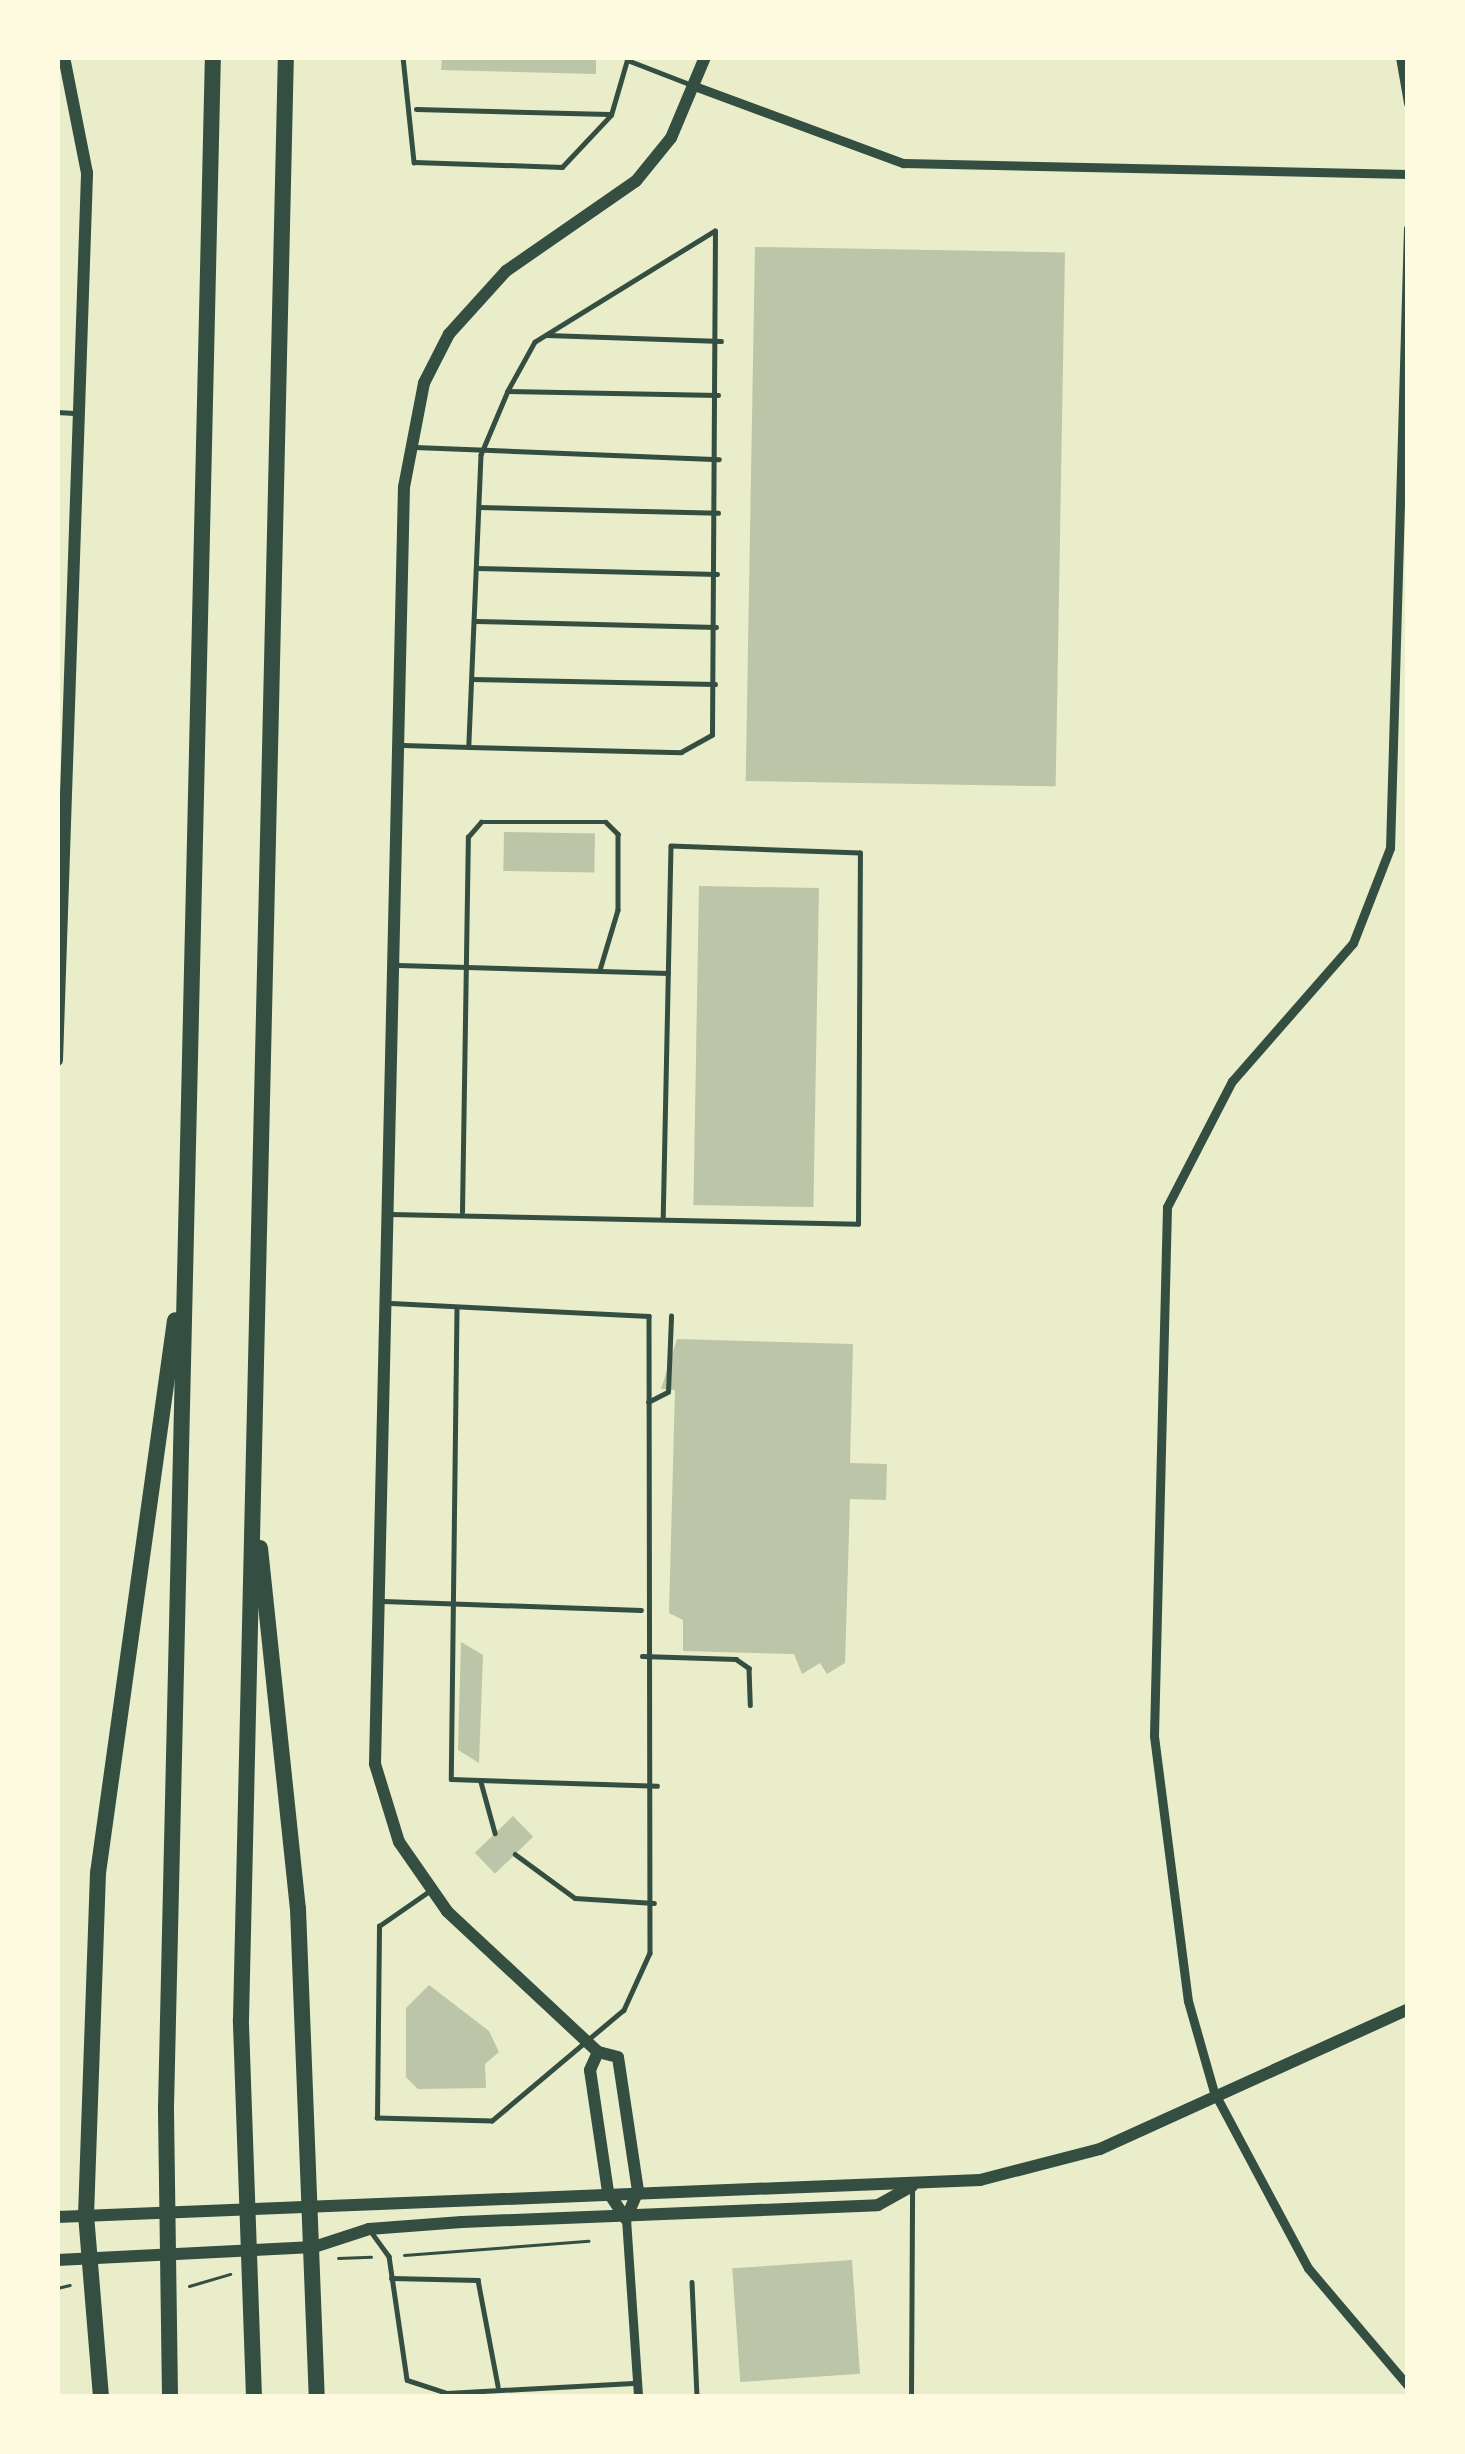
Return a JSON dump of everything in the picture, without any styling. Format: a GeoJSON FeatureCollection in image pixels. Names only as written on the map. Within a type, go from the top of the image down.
{"type":"FeatureCollection","features":[{"type":"Feature","properties":{"kind":"highway"},"geometry":{"type":"LineString","coordinates":[[170,2397],[166,2107],[212,57]]}},
{"type":"Feature","properties":{"kind":"highway"},"geometry":{"type":"LineString","coordinates":[[254,2397],[242,2101],[286,57]]}},
{"type":"Feature","properties":{"kind":"highway"},"geometry":{"type":"LineString","coordinates":[[101,2397],[86,2216],[98,1873],[125,1621],[185,1260]]}},
{"type":"Feature","properties":{"kind":"highway"},"geometry":{"type":"LineString","coordinates":[[253,1493],[286,1750],[314,2206],[316,2397]]}},
{"type":"Feature","properties":{"kind":"street"},"geometry":{"type":"LineString","coordinates":[[57,1060],[87,151],[64,57]]}},
{"type":"Feature","properties":{"kind":"street"},"geometry":{"type":"LineString","coordinates":[[638,2397],[626,2219],[638,2191],[626,2086],[618,2057],[594,2046],[430,1890],[399,1842],[375,1764],[398,745],[409,446],[424,383],[468,309],[626,190],[697,87],[705,57]]}},
{"type":"Feature","properties":{"kind":"street"},"geometry":{"type":"LineString","coordinates":[[1400,57],[1408,104]]}},
{"type":"Feature","properties":{"kind":"street"},"geometry":{"type":"LineString","coordinates":[[697,87],[903,163],[1408,174]]}},
{"type":"Feature","properties":{"kind":"street"},"geometry":{"type":"LineString","coordinates":[[1408,228],[1394,800],[1377,894],[1353,943],[1232,1081],[1167,1207],[1156,1774],[1190,2014],[1214,2092],[1308,2268],[1365,2348],[1408,2386]]}},
{"type":"Feature","properties":{"kind":"street"},"geometry":{"type":"LineString","coordinates":[[1394,800],[1408,800]]}},
{"type":"Feature","properties":{"kind":"street"},"geometry":{"type":"LineString","coordinates":[[57,2260],[314,2247],[369,2228],[878,2205],[912,2186],[1069,2160],[1408,2009]]}},
{"type":"Feature","properties":{"kind":"street"},"geometry":{"type":"LineString","coordinates":[[594,2046],[590,2071],[608,2192],[626,2219]]}},
{"type":"Feature","properties":{"kind":"street"},"geometry":{"type":"LineString","coordinates":[[57,2217],[869,2176],[912,2186]]}},
{"type":"Feature","properties":{"kind":"lane"},"geometry":{"type":"LineString","coordinates":[[403,57],[416,109],[415,162],[562,167],[611,115],[628,58],[697,87]]}},
{"type":"Feature","properties":{"kind":"lane"},"geometry":{"type":"LineString","coordinates":[[416,109],[611,115]]}},
{"type":"Feature","properties":{"kind":"lane"},"geometry":{"type":"LineString","coordinates":[[398,745],[701,750],[715,685],[721,340],[715,230],[546,334],[508,391],[482,454],[469,746]]}},
{"type":"Feature","properties":{"kind":"lane"},"geometry":{"type":"LineString","coordinates":[[546,334],[721,340]]}},
{"type":"Feature","properties":{"kind":"lane"},"geometry":{"type":"LineString","coordinates":[[508,391],[720,395]]}},
{"type":"Feature","properties":{"kind":"lane"},"geometry":{"type":"LineString","coordinates":[[57,412],[80,413]]}},
{"type":"Feature","properties":{"kind":"lane"},"geometry":{"type":"LineString","coordinates":[[409,446],[482,454],[719,459]]}},
{"type":"Feature","properties":{"kind":"lane"},"geometry":{"type":"LineString","coordinates":[[479,507],[718,513]]}},
{"type":"Feature","properties":{"kind":"lane"},"geometry":{"type":"LineString","coordinates":[[476,568],[717,574]]}},
{"type":"Feature","properties":{"kind":"lane"},"geometry":{"type":"LineString","coordinates":[[474,621],[716,627]]}},
{"type":"Feature","properties":{"kind":"lane"},"geometry":{"type":"LineString","coordinates":[[472,679],[715,685]]}},
{"type":"Feature","properties":{"kind":"lane"},"geometry":{"type":"LineString","coordinates":[[461,1213],[468,837],[481,822],[566,821],[618,834],[618,910],[601,970]]}},
{"type":"Feature","properties":{"kind":"lane"},"geometry":{"type":"LineString","coordinates":[[385,1214],[858,1224],[860,853],[671,846],[663,1218]]}},
{"type":"Feature","properties":{"kind":"lane"},"geometry":{"type":"LineString","coordinates":[[392,964],[668,973]]}},
{"type":"Feature","properties":{"kind":"lane"},"geometry":{"type":"LineString","coordinates":[[384,1303],[649,1316],[641,1610],[642,1656],[658,1702],[658,1786],[654,1903],[639,1986],[594,2046],[502,2118],[377,2118],[379,1926],[430,1890]]}},
{"type":"Feature","properties":{"kind":"lane"},"geometry":{"type":"LineString","coordinates":[[457,1310],[451,1779],[658,1786]]}},
{"type":"Feature","properties":{"kind":"lane"},"geometry":{"type":"LineString","coordinates":[[648,1402],[668,1392],[671,1316]]}},
{"type":"Feature","properties":{"kind":"lane"},"geometry":{"type":"LineString","coordinates":[[377,1600],[641,1610]]}},
{"type":"Feature","properties":{"kind":"lane"},"geometry":{"type":"LineString","coordinates":[[642,1656],[736,1659],[748,1668],[750,1706]]}},
{"type":"Feature","properties":{"kind":"lane"},"geometry":{"type":"LineString","coordinates":[[481,1780],[496,1833]]}},
{"type":"Feature","properties":{"kind":"lane"},"geometry":{"type":"LineString","coordinates":[[515,1854],[575,1898],[654,1903]]}},
{"type":"Feature","properties":{"kind":"lane"},"geometry":{"type":"LineString","coordinates":[[911,2397],[912,2186]]}},
{"type":"Feature","properties":{"kind":"lane"},"geometry":{"type":"LineString","coordinates":[[369,2228],[392,2278],[407,2380],[447,2392],[638,2383]]}},
{"type":"Feature","properties":{"kind":"lane"},"geometry":{"type":"LineString","coordinates":[[392,2278],[478,2280],[499,2389]]}},
{"type":"Feature","properties":{"kind":"lane"},"geometry":{"type":"LineString","coordinates":[[692,2282],[697,2397]]}},
{"type":"Feature","properties":{"kind":"building"},"geometry":{"type":"Polygon","coordinates":[[[442,57],[596,57],[596,74],[441,70],[442,57]]]}},
{"type":"Feature","properties":{"kind":"building"},"geometry":{"type":"Polygon","coordinates":[[[755,247],[1065,252],[1056,786],[746,781],[755,247]]]}},
{"type":"Feature","properties":{"kind":"building"},"geometry":{"type":"Polygon","coordinates":[[[504,832],[595,834],[594,873],[503,871],[504,832]]]}},
{"type":"Feature","properties":{"kind":"building"},"geometry":{"type":"Polygon","coordinates":[[[699,886],[819,888],[813,1207],[693,1205],[699,886]]]}},
{"type":"Feature","properties":{"kind":"building"},"geometry":{"type":"Polygon","coordinates":[[[677,1339],[853,1344],[850,1463],[887,1464],[886,1500],[850,1499],[845,1663],[827,1674],[820,1663],[802,1674],[794,1654],[683,1651],[683,1620],[669,1613],[675,1390],[661,1389],[677,1339]]]}},
{"type":"Feature","properties":{"kind":"building"},"geometry":{"type":"Polygon","coordinates":[[[461,1642],[483,1655],[479,1763],[458,1750],[461,1642]]]}},
{"type":"Feature","properties":{"kind":"building"},"geometry":{"type":"Polygon","coordinates":[[[513,1816],[533,1837],[495,1874],[475,1853],[513,1816]]]}},
{"type":"Feature","properties":{"kind":"building"},"geometry":{"type":"Polygon","coordinates":[[[429,1985],[489,2031],[499,2052],[485,2064],[486,2088],[418,2089],[406,2077],[406,2008],[429,1985]]]}},
{"type":"Feature","properties":{"kind":"building"},"geometry":{"type":"Polygon","coordinates":[[[852,2260],[860,2374],[740,2382],[732,2268],[852,2260]]]}}]}
